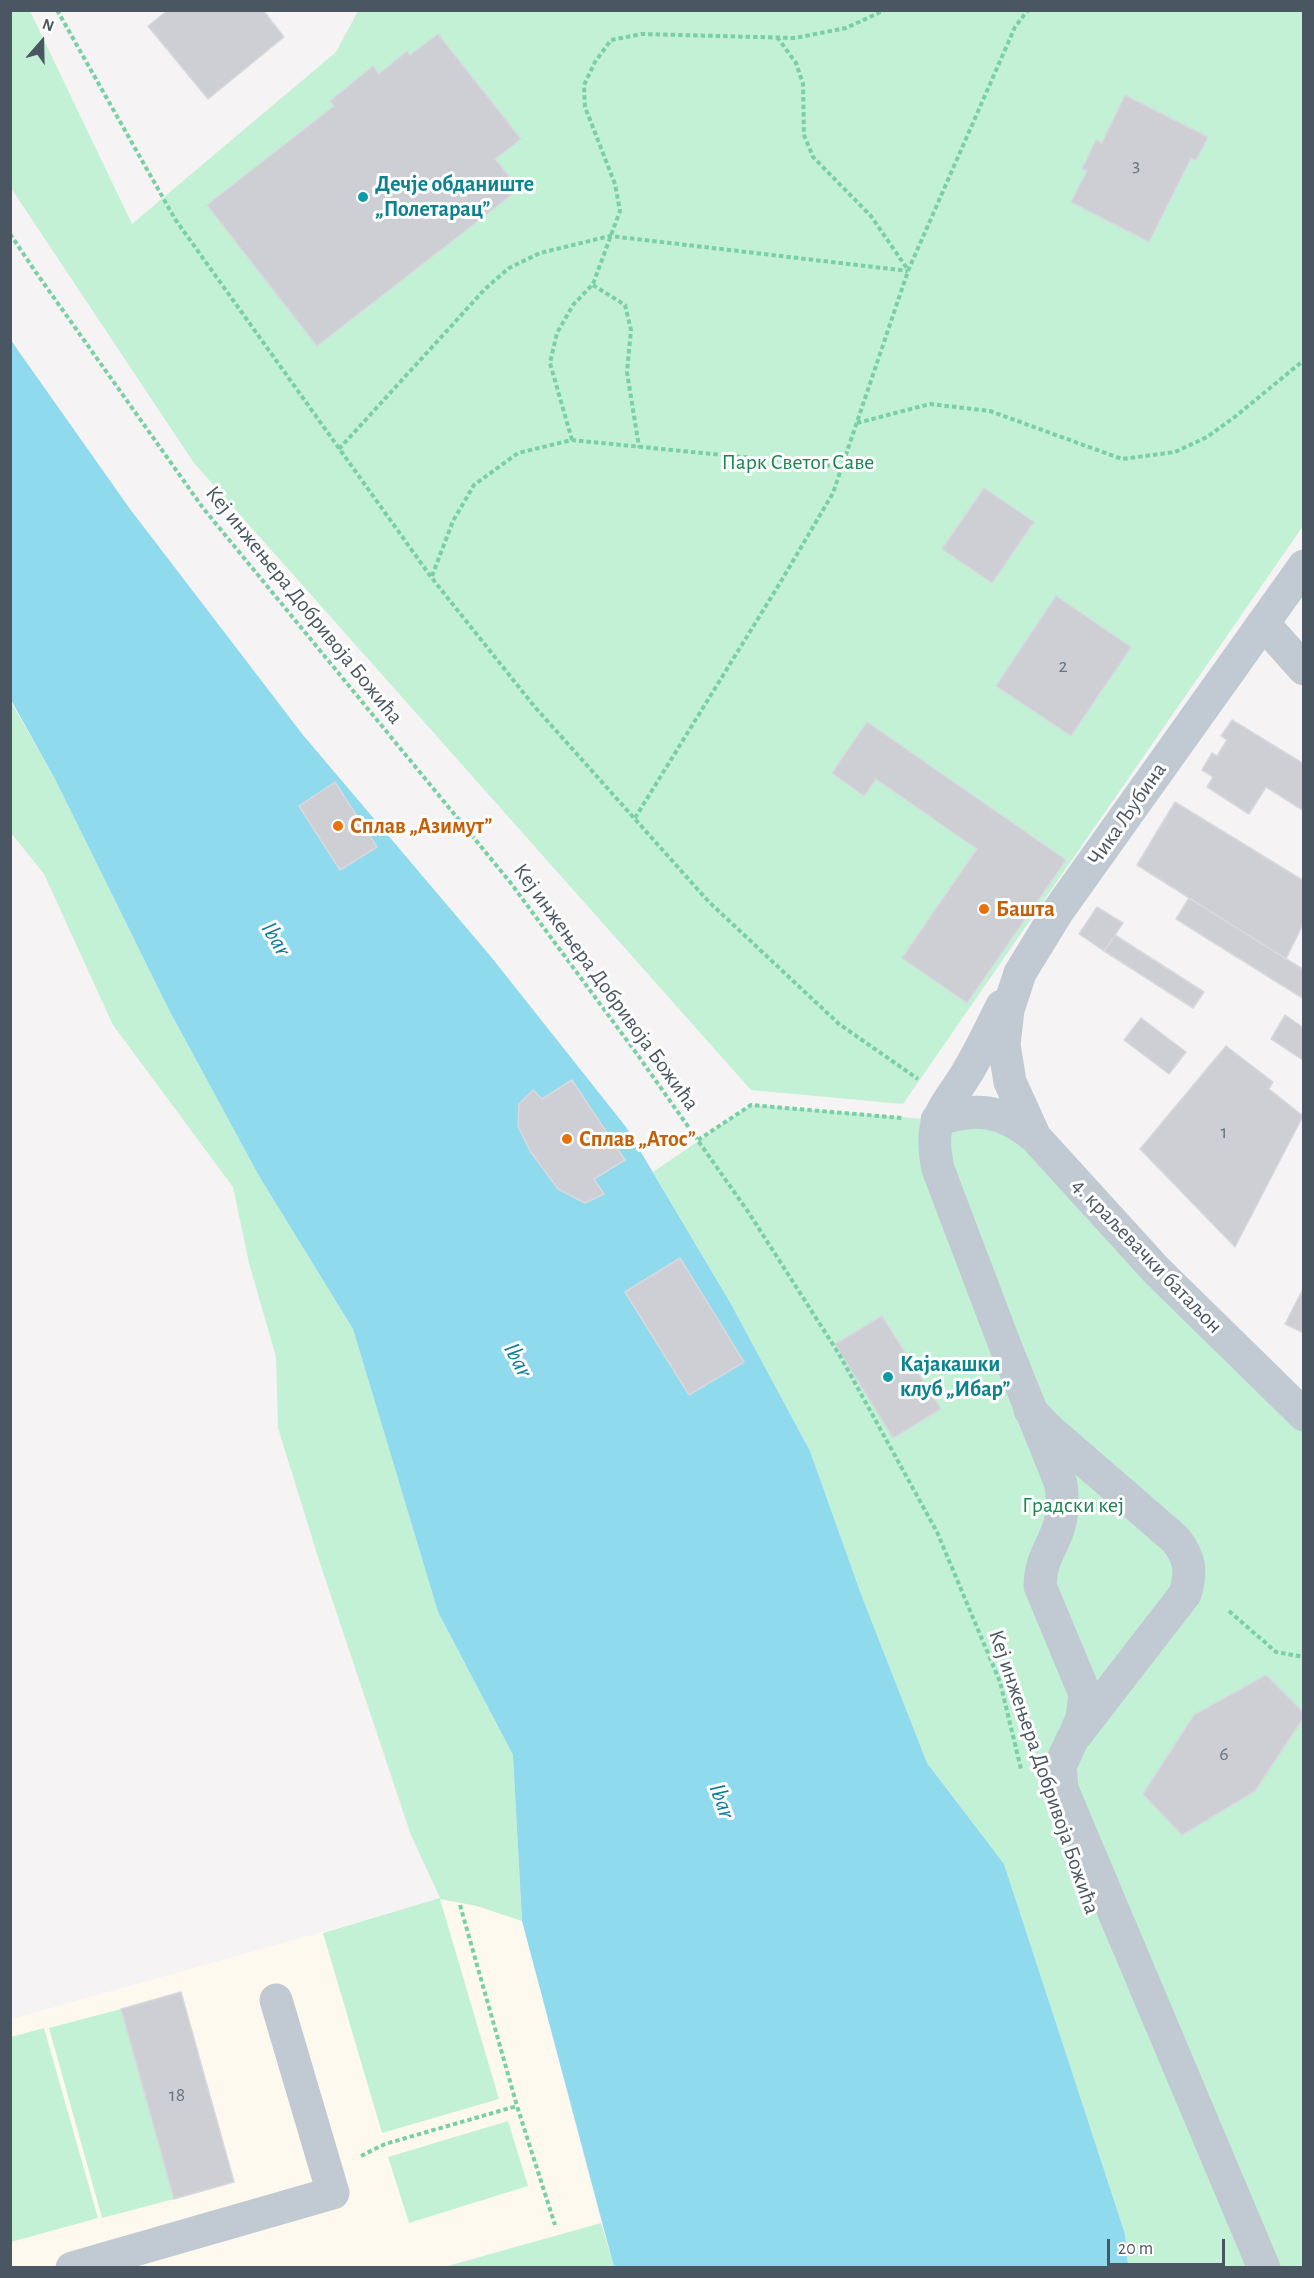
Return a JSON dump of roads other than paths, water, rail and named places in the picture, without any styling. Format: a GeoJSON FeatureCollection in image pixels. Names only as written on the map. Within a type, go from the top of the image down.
{"type":"FeatureCollection","features":[{"type":"Feature","properties":{"kind":"street","name":"Чика Љубина"},"geometry":{"type":"LineString","coordinates":[[1010,1082],[1004,1045],[1008,1010],[1020,973],[1058,911],[1304,566]]}},
{"type":"Feature","properties":{"kind":"street"},"geometry":{"type":"LineString","coordinates":[[1263,623],[1304,669]]}},
{"type":"Feature","properties":{"kind":"street"},"geometry":{"type":"LineString","coordinates":[[1020,973],[965,1076],[937,1119],[933,1147],[938,1169],[1030,1410],[1061,1484],[1063,1501],[1058,1530],[1046,1551],[1041,1568],[1040,1586],[1049,1611],[1076,1668],[1085,1695],[1082,1718],[1060,1766],[1062,1789],[1264,2268]]}},
{"type":"Feature","properties":{"kind":"street","name":"4. краљевачки батаљон"},"geometry":{"type":"LineString","coordinates":[[1010,1082],[1035,1137],[1157,1271],[1304,1415]]}},
{"type":"Feature","properties":{"kind":"street"},"geometry":{"type":"LineString","coordinates":[[937,1119],[957,1113],[991,1113],[1014,1122],[1035,1137]]}},
{"type":"Feature","properties":{"kind":"street"},"geometry":{"type":"LineString","coordinates":[[1030,1410],[1048,1429],[1175,1539],[1185,1551],[1190,1564],[1185,1594],[1072,1740]]}},
{"type":"Feature","properties":{"kind":"street"},"geometry":{"type":"LineString","coordinates":[[72,2268],[333,2193],[276,2000]]}},
{"type":"Feature","properties":{"kind":"water","name":"Ibar"},"geometry":{"type":"Polygon","coordinates":[[[10,339],[130,509],[303,735],[492,958],[626,1127],[731,1304],[810,1451],[861,1594],[927,1763],[1004,1864],[1125,2234],[1128,2267],[614,2267],[522,1921],[513,1755],[438,1612],[353,1329],[259,1176],[169,1010],[56,781],[11,700],[10,339]]]}},
{"type":"Feature","properties":{"kind":"place","name":"Дечје обданиште „Полетарац”"},"geometry":{"type":"Point","coordinates":[363,197]}},
{"type":"Feature","properties":{"kind":"place","name":"Сплав „Азимут”"},"geometry":{"type":"Point","coordinates":[338,826]}},
{"type":"Feature","properties":{"kind":"place","name":"Башта"},"geometry":{"type":"Point","coordinates":[984,909]}},
{"type":"Feature","properties":{"kind":"place","name":"Сплав „Атос”"},"geometry":{"type":"Point","coordinates":[567,1139]}},
{"type":"Feature","properties":{"kind":"place","name":"Кајакашки клуб „Ибар”"},"geometry":{"type":"Point","coordinates":[888,1377]}},
{"type":"Feature","properties":{"kind":"park label","name":"Парк Светог Саве"},"geometry":{"type":"Point","coordinates":[798,462]}},
{"type":"Feature","properties":{"kind":"park label","name":"Градски кеј"},"geometry":{"type":"Point","coordinates":[1073,1505]}}]}
